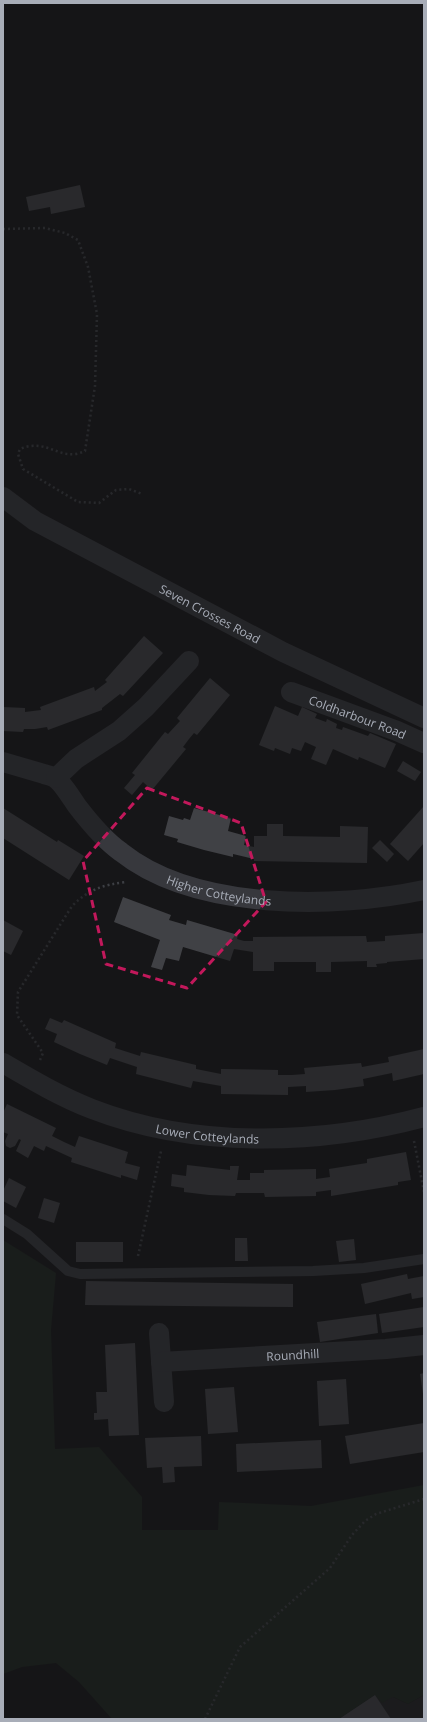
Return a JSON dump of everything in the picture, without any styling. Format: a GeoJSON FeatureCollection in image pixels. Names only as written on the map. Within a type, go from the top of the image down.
{"type":"FeatureCollection","features":[{"type":"Feature","properties":{"kind":"street","name":"Seven Crosses Road"},"geometry":{"type":"LineString","coordinates":[[3,497],[35,521],[276,649],[424,718]]}},
{"type":"Feature","properties":{"kind":"street"},"geometry":{"type":"LineString","coordinates":[[3,762],[56,778],[76,759],[119,731],[146,707],[189,661]]}},
{"type":"Feature","properties":{"kind":"street","name":"Coldharbour Road"},"geometry":{"type":"LineString","coordinates":[[291,692],[397,731],[424,743]]}},
{"type":"Feature","properties":{"kind":"street","name":"Higher Cotteylands"},"geometry":{"type":"LineString","coordinates":[[56,778],[78,808],[102,836],[121,853],[149,871],[186,886],[204,891],[270,900],[303,902],[354,901],[424,890]]}},
{"type":"Feature","properties":{"kind":"street","name":"Lower Cotteylands"},"geometry":{"type":"LineString","coordinates":[[3,1063],[33,1080],[92,1109],[165,1129],[234,1137],[294,1138],[350,1133],[417,1119]]}},
{"type":"Feature","properties":{"kind":"street"},"geometry":{"type":"LineString","coordinates":[[159,1333],[164,1402]]}},
{"type":"Feature","properties":{"kind":"street","name":"Roundhill"},"geometry":{"type":"LineString","coordinates":[[161,1362],[386,1349],[424,1345]]}},
{"type":"Feature","properties":{"kind":"lane"},"geometry":{"type":"LineString","coordinates":[[3,1219],[27,1234],[68,1271],[94,1275],[136,1272],[328,1270],[364,1268],[424,1259]]}},
{"type":"Feature","properties":{"kind":"path"},"geometry":{"type":"LineString","coordinates":[[3,230],[45,228],[65,233],[78,240],[88,267],[98,314],[95,386],[85,451],[78,454],[65,454],[46,446],[30,445],[20,449],[18,454],[23,469],[78,502],[99,503],[116,490],[129,489],[142,494]]}},
{"type":"Feature","properties":{"kind":"path"},"geometry":{"type":"LineString","coordinates":[[33,1080],[43,1053],[17,1016],[18,992],[72,906],[81,897],[95,888],[140,880],[149,871]]}},
{"type":"Feature","properties":{"kind":"path"},"geometry":{"type":"LineString","coordinates":[[417,1119],[424,1192]]}},
{"type":"Feature","properties":{"kind":"path"},"geometry":{"type":"LineString","coordinates":[[136,1272],[137,1257],[165,1129]]}},
{"type":"Feature","properties":{"kind":"path"},"geometry":{"type":"LineString","coordinates":[[205,1719],[240,1648],[330,1568],[352,1535],[365,1521],[376,1514],[424,1499]]}},
{"type":"Feature","properties":{"kind":"highlighted area"},"geometry":{"type":"Polygon","coordinates":[[[147,788],[241,823],[266,902],[187,988],[106,964],[83,861],[147,788]]]}},
{"type":"Feature","properties":{"kind":"shaded area"},"geometry":{"type":"Polygon","coordinates":[[[3,1240],[56,1273],[51,1330],[55,1449],[99,1447],[142,1497],[142,1530],[218,1530],[219,1502],[311,1506],[424,1485],[424,1695],[408,1704],[393,1697],[382,1703],[375,1695],[339,1719],[112,1719],[79,1682],[56,1663],[22,1667],[3,1674],[3,1240]]]}},
{"type":"Feature","properties":{"kind":"shaded area"},"geometry":{"type":"Polygon","coordinates":[[[375,1695],[393,1697],[408,1704],[424,1695],[424,1719],[339,1719],[375,1695]]]}},
{"type":"Feature","properties":{"kind":"building"},"geometry":{"type":"Polygon","coordinates":[[[80,185],[85,207],[51,214],[50,207],[29,211],[26,197],[80,185]]]}},
{"type":"Feature","properties":{"kind":"building"},"geometry":{"type":"Polygon","coordinates":[[[144,636],[163,653],[123,696],[120,694],[102,708],[102,710],[48,730],[47,727],[24,729],[23,732],[3,731],[3,707],[25,708],[25,712],[41,710],[40,707],[94,687],[95,691],[107,682],[105,680],[144,636]]]}},
{"type":"Feature","properties":{"kind":"building"},"geometry":{"type":"Polygon","coordinates":[[[210,678],[230,695],[197,735],[194,733],[189,739],[183,747],[186,749],[152,790],[143,782],[132,795],[124,788],[135,775],[132,773],[165,732],[168,734],[180,721],[177,718],[210,678]]]}},
{"type":"Feature","properties":{"kind":"building"},"geometry":{"type":"Polygon","coordinates":[[[275,706],[298,716],[302,707],[317,714],[315,718],[326,722],[327,719],[337,724],[336,728],[342,730],[343,727],[368,736],[370,733],[396,744],[385,768],[359,757],[358,760],[333,749],[326,765],[311,759],[316,747],[305,742],[301,751],[292,748],[290,754],[275,748],[274,751],[259,745],[275,706]]]}},
{"type":"Feature","properties":{"kind":"building"},"geometry":{"type":"Polygon","coordinates":[[[403,761],[421,772],[415,781],[397,771],[403,761]]]}},
{"type":"Feature","properties":{"kind":"building"},"geometry":{"type":"Polygon","coordinates":[[[424,806],[424,843],[408,861],[390,844],[424,806]]]}},
{"type":"Feature","properties":{"kind":"building"},"geometry":{"type":"Polygon","coordinates":[[[3,808],[57,842],[58,840],[84,856],[69,880],[3,838],[3,808]]]}},
{"type":"Feature","properties":{"kind":"building"},"geometry":{"type":"Polygon","coordinates":[[[194,808],[231,818],[228,831],[246,836],[244,845],[254,847],[254,836],[267,836],[267,824],[283,824],[283,836],[340,837],[340,826],[368,827],[367,863],[254,861],[254,859],[233,854],[233,857],[204,850],[177,842],[178,839],[164,835],[169,816],[183,820],[184,818],[190,820],[194,808]]]}},
{"type":"Feature","properties":{"kind":"building"},"geometry":{"type":"Polygon","coordinates":[[[380,840],[394,854],[387,862],[372,848],[380,840]]]}},
{"type":"Feature","properties":{"kind":"building"},"geometry":{"type":"Polygon","coordinates":[[[123,897],[171,915],[169,920],[186,925],[187,920],[238,935],[237,939],[244,941],[253,941],[253,937],[366,936],[367,942],[385,941],[385,936],[424,933],[424,959],[387,962],[376,964],[377,967],[367,967],[367,961],[331,962],[331,972],[316,972],[316,962],[274,962],[274,971],[253,971],[253,952],[234,949],[230,961],[183,947],[179,961],[166,958],[162,970],[151,967],[160,940],[114,922],[123,897]]]}},
{"type":"Feature","properties":{"kind":"building"},"geometry":{"type":"Polygon","coordinates":[[[3,920],[23,931],[11,955],[3,951],[3,920]]]}},
{"type":"Feature","properties":{"kind":"building"},"geometry":{"type":"Polygon","coordinates":[[[50,1018],[62,1023],[64,1020],[116,1043],[115,1048],[140,1056],[141,1052],[196,1065],[196,1069],[221,1074],[221,1069],[278,1070],[278,1075],[292,1075],[305,1074],[304,1068],[361,1063],[362,1067],[389,1062],[388,1057],[424,1049],[424,1074],[393,1081],[392,1073],[363,1079],[364,1086],[335,1090],[306,1092],[306,1086],[288,1087],[288,1095],[221,1094],[221,1086],[193,1081],[191,1088],[136,1074],[137,1067],[110,1058],[107,1065],[80,1054],[54,1042],[57,1034],[45,1029],[50,1018]]]}},
{"type":"Feature","properties":{"kind":"building"},"geometry":{"type":"Polygon","coordinates":[[[7,1104],[56,1128],[52,1136],[75,1147],[79,1136],[128,1152],[125,1163],[140,1167],[137,1180],[121,1175],[121,1178],[71,1162],[72,1158],[46,1146],[44,1151],[34,1146],[28,1158],[16,1151],[21,1140],[19,1139],[15,1146],[10,1148],[6,1146],[5,1141],[8,1134],[3,1132],[3,1113],[7,1104]]]}},
{"type":"Feature","properties":{"kind":"building"},"geometry":{"type":"Polygon","coordinates":[[[406,1152],[411,1180],[398,1182],[398,1185],[331,1196],[331,1190],[316,1192],[316,1196],[265,1197],[264,1193],[236,1193],[235,1196],[209,1195],[184,1192],[184,1188],[171,1186],[172,1174],[186,1176],[187,1165],[230,1170],[230,1166],[239,1166],[237,1180],[250,1180],[250,1173],[264,1173],[264,1170],[316,1169],[316,1179],[330,1177],[329,1169],[367,1163],[367,1159],[406,1152]]]}},
{"type":"Feature","properties":{"kind":"building"},"geometry":{"type":"Polygon","coordinates":[[[9,1178],[26,1187],[16,1208],[3,1201],[3,1191],[9,1178]]]}},
{"type":"Feature","properties":{"kind":"building"},"geometry":{"type":"Polygon","coordinates":[[[44,1198],[60,1203],[54,1223],[38,1218],[44,1198]]]}},
{"type":"Feature","properties":{"kind":"building"},"geometry":{"type":"Polygon","coordinates":[[[235,1238],[247,1238],[248,1261],[235,1261],[235,1238]]]}},
{"type":"Feature","properties":{"kind":"building"},"geometry":{"type":"Polygon","coordinates":[[[354,1239],[356,1260],[339,1262],[336,1241],[354,1239]]]}},
{"type":"Feature","properties":{"kind":"building"},"geometry":{"type":"Polygon","coordinates":[[[76,1242],[123,1242],[123,1262],[76,1262],[76,1242]]]}},
{"type":"Feature","properties":{"kind":"building"},"geometry":{"type":"Polygon","coordinates":[[[407,1274],[408,1279],[424,1276],[424,1297],[412,1299],[411,1293],[365,1304],[361,1284],[407,1274]]]}},
{"type":"Feature","properties":{"kind":"building"},"geometry":{"type":"Polygon","coordinates":[[[86,1281],[293,1284],[293,1307],[85,1305],[86,1281]]]}},
{"type":"Feature","properties":{"kind":"building"},"geometry":{"type":"Polygon","coordinates":[[[424,1307],[424,1327],[382,1333],[379,1314],[424,1307]]]}},
{"type":"Feature","properties":{"kind":"building"},"geometry":{"type":"Polygon","coordinates":[[[376,1314],[378,1333],[320,1342],[317,1322],[376,1314]]]}},
{"type":"Feature","properties":{"kind":"building"},"geometry":{"type":"Polygon","coordinates":[[[135,1343],[139,1435],[109,1436],[108,1419],[94,1420],[94,1413],[97,1413],[96,1392],[107,1392],[105,1345],[135,1343]]]}},
{"type":"Feature","properties":{"kind":"building"},"geometry":{"type":"Polygon","coordinates":[[[424,1373],[424,1394],[423,1394],[420,1374],[424,1373]]]}},
{"type":"Feature","properties":{"kind":"building"},"geometry":{"type":"Polygon","coordinates":[[[346,1379],[349,1424],[319,1426],[317,1381],[346,1379]]]}},
{"type":"Feature","properties":{"kind":"building"},"geometry":{"type":"Polygon","coordinates":[[[234,1387],[238,1432],[208,1434],[205,1389],[234,1387]]]}},
{"type":"Feature","properties":{"kind":"building"},"geometry":{"type":"Polygon","coordinates":[[[424,1423],[424,1452],[350,1464],[345,1436],[424,1423]]]}},
{"type":"Feature","properties":{"kind":"building"},"geometry":{"type":"Polygon","coordinates":[[[201,1436],[202,1466],[174,1467],[175,1482],[163,1483],[162,1467],[147,1468],[145,1438],[201,1436]]]}},
{"type":"Feature","properties":{"kind":"building"},"geometry":{"type":"Polygon","coordinates":[[[321,1440],[322,1468],[237,1472],[236,1444],[321,1440]]]}},
{"type":"Feature","properties":{"kind":"building"},"geometry":{"type":"Polygon","coordinates":[[[375,1695],[391,1719],[339,1719],[375,1695]]]}}]}
